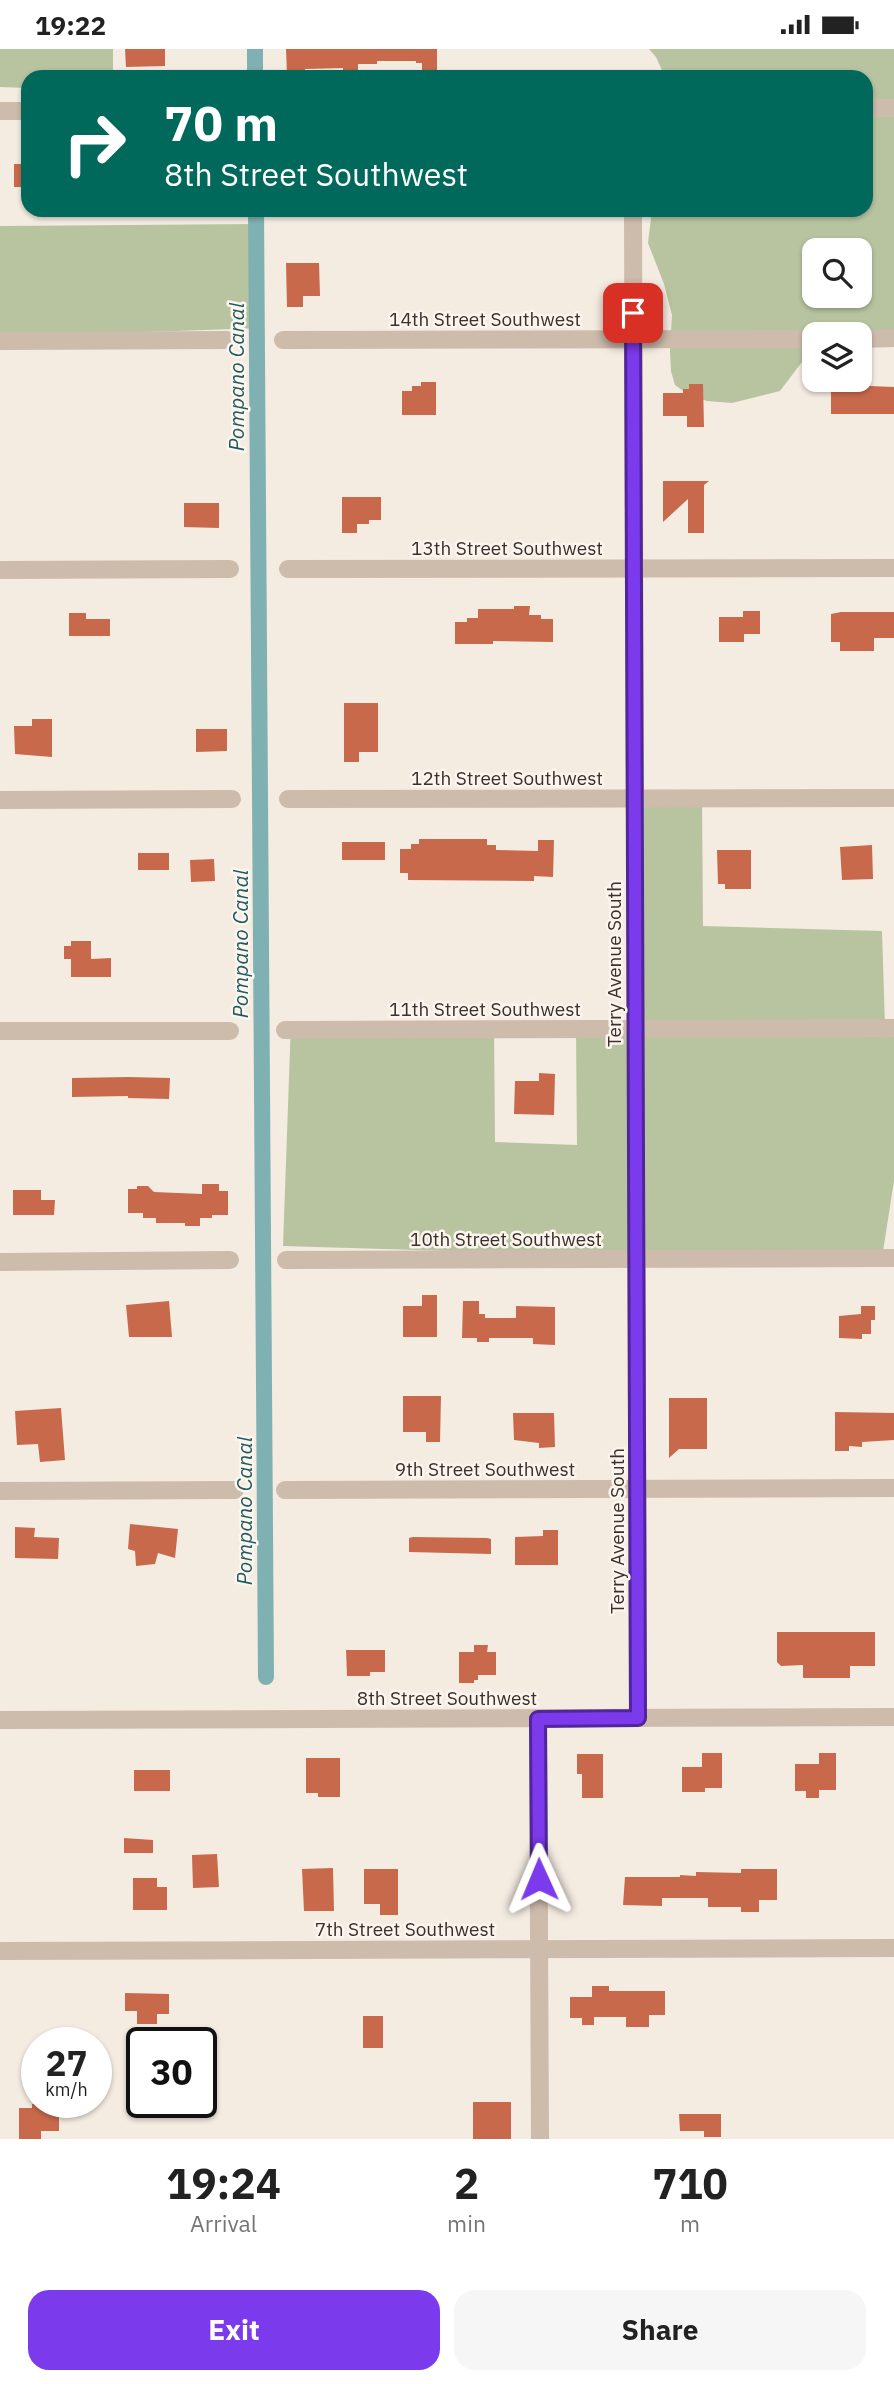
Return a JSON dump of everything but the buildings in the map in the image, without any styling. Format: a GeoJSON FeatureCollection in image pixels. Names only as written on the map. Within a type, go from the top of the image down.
{"type":"FeatureCollection","features":[{"type":"Feature","properties":{"kind":"street"},"geometry":{"type":"LineString","coordinates":[[873,108],[894,108]]}},
{"type":"Feature","properties":{"kind":"street"},"geometry":{"type":"LineString","coordinates":[[0,111],[21,111]]}},
{"type":"Feature","properties":{"kind":"street","name":"Terry Avenue South"},"geometry":{"type":"LineString","coordinates":[[633,217],[638,1718]]}},
{"type":"Feature","properties":{"kind":"street"},"geometry":{"type":"LineString","coordinates":[[872,338],[894,338]]}},
{"type":"Feature","properties":{"kind":"street","name":"14th Street Southwest"},"geometry":{"type":"LineString","coordinates":[[283,340],[802,339]]}},
{"type":"Feature","properties":{"kind":"street"},"geometry":{"type":"LineString","coordinates":[[0,341],[227,340]]}},
{"type":"Feature","properties":{"kind":"street","name":"13th Street Southwest"},"geometry":{"type":"LineString","coordinates":[[288,569],[894,568]]}},
{"type":"Feature","properties":{"kind":"street"},"geometry":{"type":"LineString","coordinates":[[0,570],[230,569]]}},
{"type":"Feature","properties":{"kind":"street","name":"12th Street Southwest"},"geometry":{"type":"LineString","coordinates":[[288,799],[894,798]]}},
{"type":"Feature","properties":{"kind":"street"},"geometry":{"type":"LineString","coordinates":[[0,800],[232,799]]}},
{"type":"Feature","properties":{"kind":"street","name":"11th Street Southwest"},"geometry":{"type":"LineString","coordinates":[[285,1030],[894,1028]]}},
{"type":"Feature","properties":{"kind":"street"},"geometry":{"type":"LineString","coordinates":[[0,1031],[230,1031]]}},
{"type":"Feature","properties":{"kind":"street","name":"10th Street Southwest"},"geometry":{"type":"LineString","coordinates":[[286,1259],[894,1258]]}},
{"type":"Feature","properties":{"kind":"street"},"geometry":{"type":"LineString","coordinates":[[0,1262],[230,1260]]}},
{"type":"Feature","properties":{"kind":"street","name":"9th Street Southwest"},"geometry":{"type":"LineString","coordinates":[[285,1490],[894,1488]]}},
{"type":"Feature","properties":{"kind":"street"},"geometry":{"type":"LineString","coordinates":[[0,1491],[234,1490]]}},
{"type":"Feature","properties":{"kind":"street","name":"8th Street Southwest"},"geometry":{"type":"LineString","coordinates":[[0,1720],[894,1717]]}},
{"type":"Feature","properties":{"kind":"street"},"geometry":{"type":"LineString","coordinates":[[538,1719],[540,2139]]}},
{"type":"Feature","properties":{"kind":"street","name":"7th Street Southwest"},"geometry":{"type":"LineString","coordinates":[[0,1951],[894,1948]]}},
{"type":"Feature","properties":{"kind":"green space"},"geometry":{"type":"Polygon","coordinates":[[[0,49],[113,49],[113,70],[21,70],[21,88],[0,87],[0,49]]]}},
{"type":"Feature","properties":{"kind":"green space"},"geometry":{"type":"Polygon","coordinates":[[[649,49],[894,49],[894,332],[872,333],[872,322],[802,322],[802,362],[780,391],[732,403],[707,401],[689,395],[675,385],[671,371],[672,315],[664,284],[648,243],[651,217],[873,217],[873,70],[662,70],[649,49]]]}},
{"type":"Feature","properties":{"kind":"green space"},"geometry":{"type":"Polygon","coordinates":[[[263,224],[263,328],[0,337],[0,226],[263,224]]]}},
{"type":"Feature","properties":{"kind":"green space"},"geometry":{"type":"Polygon","coordinates":[[[635,793],[702,799],[703,926],[882,931],[885,1025],[894,1025],[894,1181],[881,1264],[283,1246],[291,1022],[494,1027],[495,1142],[577,1145],[576,1033],[636,1032],[635,793]]]}},
{"type":"Feature","properties":{"kind":"waterway","name":"Pompano Canal"},"geometry":{"type":"LineString","coordinates":[[255,49],[255,70]]}},
{"type":"Feature","properties":{"kind":"waterway","name":"Pompano Canal"},"geometry":{"type":"LineString","coordinates":[[256,217],[266,1677]]}},
{"type":"Feature","properties":{"kind":"route"},"geometry":{"type":"LineString","coordinates":[[539,1879],[538,1719],[638,1718],[633,313]]}}]}
